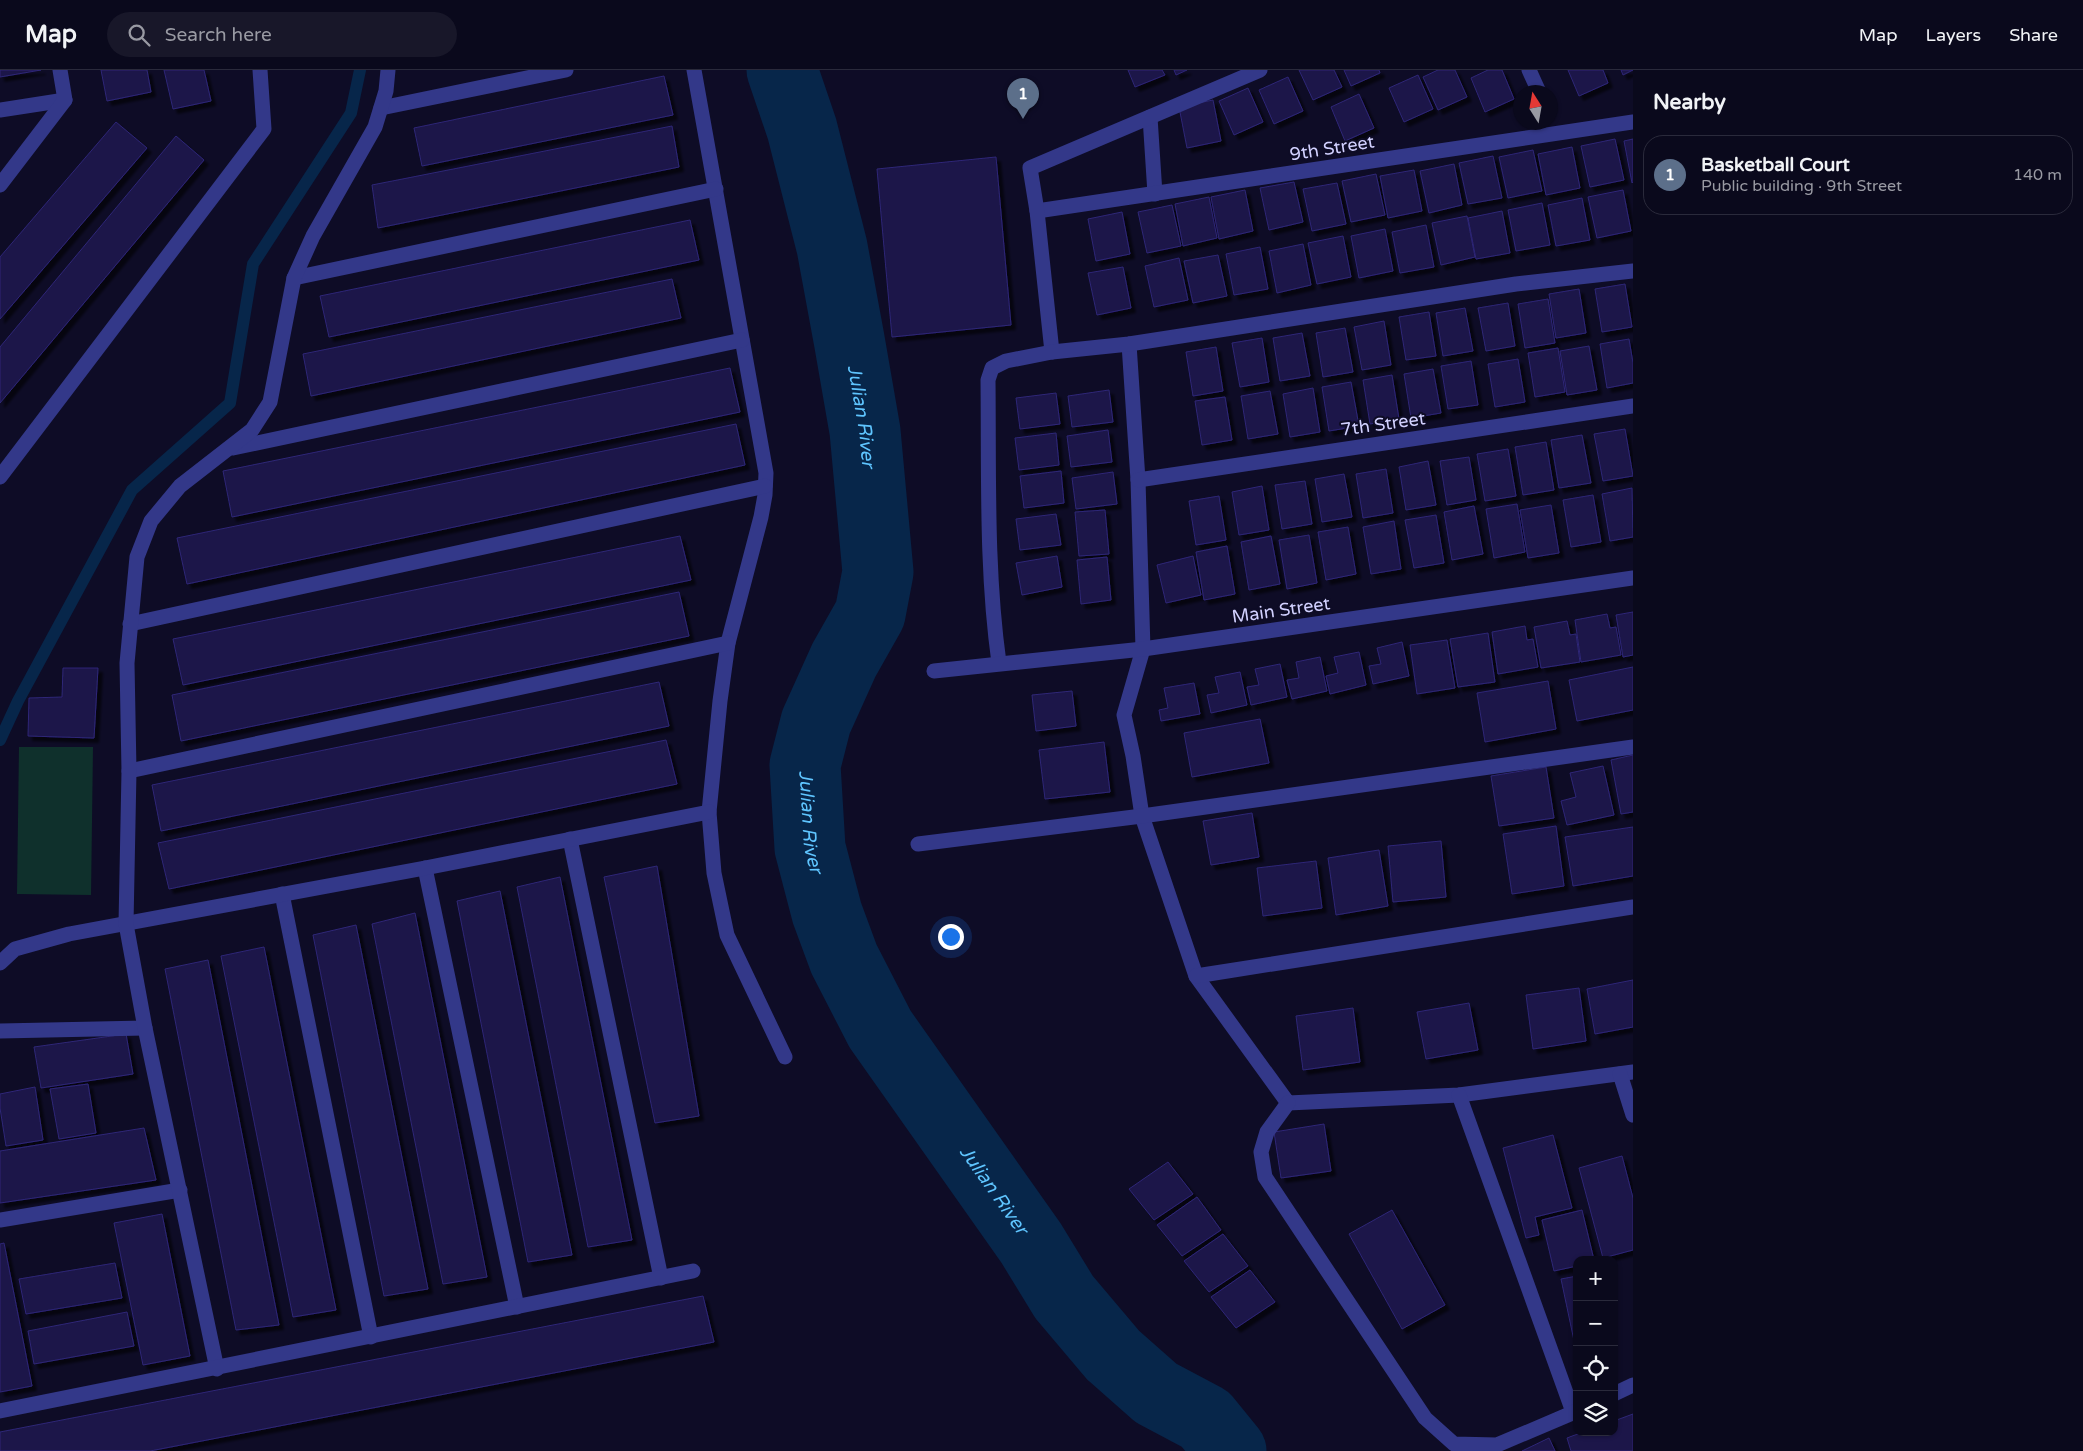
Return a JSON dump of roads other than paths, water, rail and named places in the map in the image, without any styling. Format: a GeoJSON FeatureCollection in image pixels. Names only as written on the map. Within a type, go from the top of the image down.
{"type":"FeatureCollection","features":[{"type":"Feature","properties":{"kind":"street"},"geometry":{"type":"LineString","coordinates":[[0,185],[65,100],[60,70]]}},
{"type":"Feature","properties":{"kind":"street"},"geometry":{"type":"LineString","coordinates":[[0,477],[264,129],[260,70]]}},
{"type":"Feature","properties":{"kind":"street"},"geometry":{"type":"LineString","coordinates":[[217,1369],[145,1028],[126,924],[130,771],[127,663],[137,556],[151,521],[180,486],[252,430],[270,402],[294,278],[313,236],[375,127],[386,91],[388,70]]}},
{"type":"Feature","properties":{"kind":"street"},"geometry":{"type":"LineString","coordinates":[[381,108],[566,70]]}},
{"type":"Feature","properties":{"kind":"street"},"geometry":{"type":"LineString","coordinates":[[694,70],[766,473],[761,517],[728,643],[720,701],[709,812],[714,873],[727,935],[784,1057]]}},
{"type":"Feature","properties":{"kind":"street"},"geometry":{"type":"LineString","coordinates":[[1052,352],[1037,211],[1030,168],[1260,70]]}},
{"type":"Feature","properties":{"kind":"street"},"geometry":{"type":"LineString","coordinates":[[1530,70],[1536,85]]}},
{"type":"Feature","properties":{"kind":"street"},"geometry":{"type":"LineString","coordinates":[[0,110],[65,100]]}},
{"type":"Feature","properties":{"kind":"street"},"geometry":{"type":"LineString","coordinates":[[1150,117],[1155,194]]}},
{"type":"Feature","properties":{"kind":"street","name":"9th Street"},"geometry":{"type":"LineString","coordinates":[[1558,127],[1633,122]]}},
{"type":"Feature","properties":{"kind":"street","name":"9th Street"},"geometry":{"type":"LineString","coordinates":[[1037,211],[1155,194],[1535,130]]}},
{"type":"Feature","properties":{"kind":"street"},"geometry":{"type":"LineString","coordinates":[[294,278],[716,189]]}},
{"type":"Feature","properties":{"kind":"street"},"geometry":{"type":"LineString","coordinates":[[999,663],[990,564],[988,380],[992,368],[1006,361],[1052,352],[1129,344],[1516,284],[1633,271]]}},
{"type":"Feature","properties":{"kind":"street"},"geometry":{"type":"LineString","coordinates":[[227,449],[742,340]]}},
{"type":"Feature","properties":{"kind":"street"},"geometry":{"type":"LineString","coordinates":[[1129,344],[1138,480],[1143,649],[1124,715],[1133,756],[1142,816],[1196,976],[1288,1103]]}},
{"type":"Feature","properties":{"kind":"street","name":"7th Street"},"geometry":{"type":"LineString","coordinates":[[1138,480],[1633,406]]}},
{"type":"Feature","properties":{"kind":"street"},"geometry":{"type":"LineString","coordinates":[[130,624],[765,486]]}},
{"type":"Feature","properties":{"kind":"street","name":"Main Street"},"geometry":{"type":"LineString","coordinates":[[934,671],[1143,649],[1633,578]]}},
{"type":"Feature","properties":{"kind":"street"},"geometry":{"type":"LineString","coordinates":[[130,771],[728,643]]}},
{"type":"Feature","properties":{"kind":"street"},"geometry":{"type":"LineString","coordinates":[[918,844],[1142,816],[1633,747]]}},
{"type":"Feature","properties":{"kind":"street"},"geometry":{"type":"LineString","coordinates":[[0,963],[15,949],[69,934],[425,868],[709,812]]}},
{"type":"Feature","properties":{"kind":"street"},"geometry":{"type":"LineString","coordinates":[[570,839],[661,1278]]}},
{"type":"Feature","properties":{"kind":"street"},"geometry":{"type":"LineString","coordinates":[[425,868],[517,1307]]}},
{"type":"Feature","properties":{"kind":"street"},"geometry":{"type":"LineString","coordinates":[[282,894],[371,1338]]}},
{"type":"Feature","properties":{"kind":"street"},"geometry":{"type":"LineString","coordinates":[[1196,976],[1633,907]]}},
{"type":"Feature","properties":{"kind":"street"},"geometry":{"type":"LineString","coordinates":[[0,1031],[145,1028]]}},
{"type":"Feature","properties":{"kind":"street"},"geometry":{"type":"LineString","coordinates":[[1288,1103],[1459,1095],[1626,1073],[1633,1115]]}},
{"type":"Feature","properties":{"kind":"street"},"geometry":{"type":"LineString","coordinates":[[1459,1095],[1573,1406]]}},
{"type":"Feature","properties":{"kind":"street"},"geometry":{"type":"LineString","coordinates":[[1288,1103],[1267,1132],[1261,1152],[1265,1177],[1425,1418],[1454,1444],[1497,1445],[1573,1412]]}},
{"type":"Feature","properties":{"kind":"street"},"geometry":{"type":"LineString","coordinates":[[0,1220],[180,1190]]}},
{"type":"Feature","properties":{"kind":"street"},"geometry":{"type":"LineString","coordinates":[[0,1411],[371,1338],[693,1271]]}},
{"type":"Feature","properties":{"kind":"street"},"geometry":{"type":"LineString","coordinates":[[1618,1392],[1633,1385]]}},
{"type":"Feature","properties":{"kind":"waterway"},"geometry":{"type":"LineString","coordinates":[[0,740],[18,701],[132,490],[230,403],[253,264],[351,113],[360,70]]}},
{"type":"Feature","properties":{"kind":"waterway","name":"Julian River"},"geometry":{"type":"LineString","coordinates":[[782,70],[802,129],[832,247],[865,431],[878,572],[870,614],[844,660],[816,722],[805,765],[810,848],[827,913],[844,959],[880,1029],[1031,1243],[1064,1297],[1113,1355],[1156,1393],[1205,1419],[1231,1451]]}},
{"type":"Feature","properties":{"kind":"place","name":"Basketball Court"},"geometry":{"type":"Point","coordinates":[1023,119]}}]}
